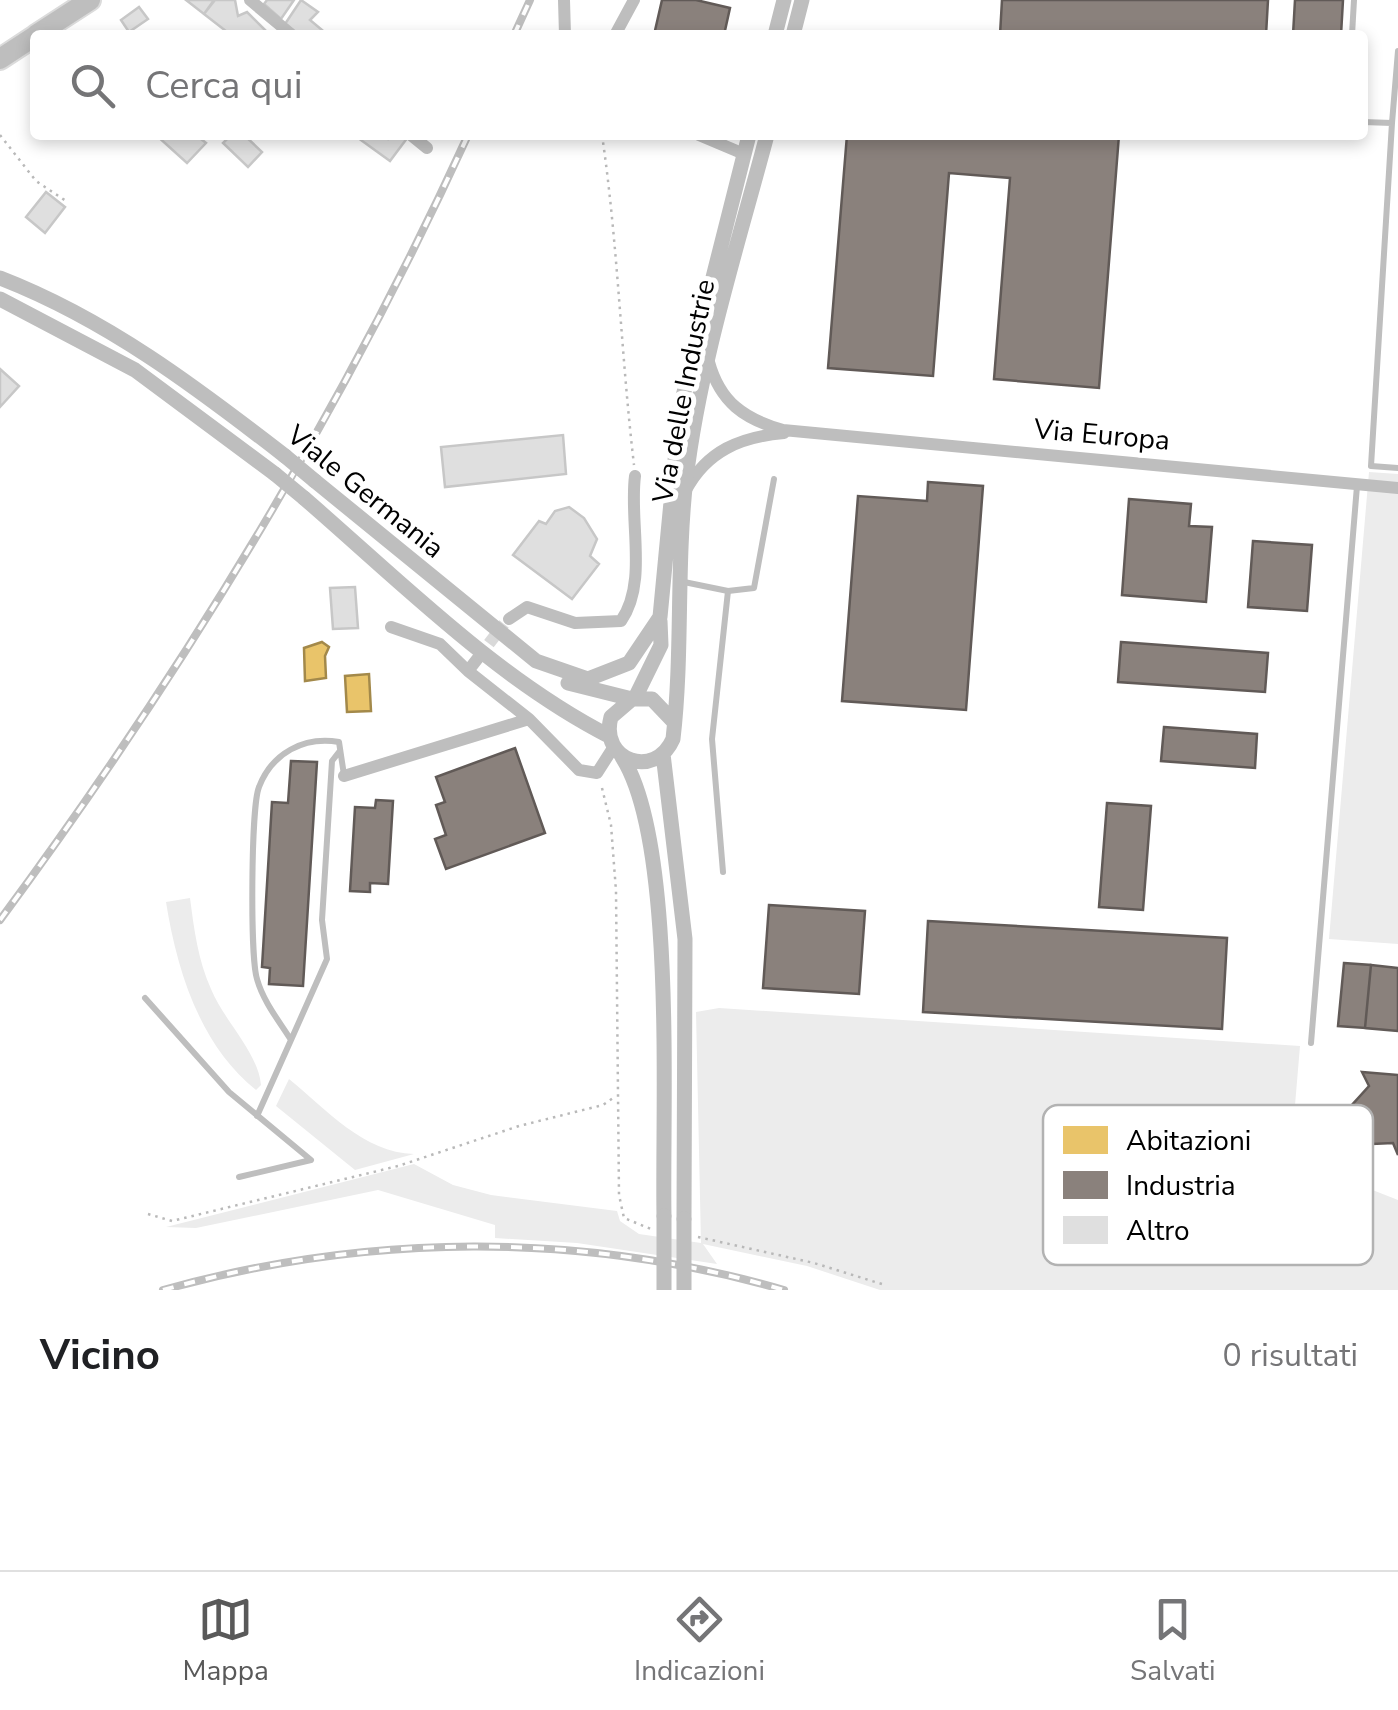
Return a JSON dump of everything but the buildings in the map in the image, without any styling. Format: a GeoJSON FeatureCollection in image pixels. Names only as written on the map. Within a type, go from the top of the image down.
{"type":"FeatureCollection","features":[{"type":"Feature","properties":{"kind":"main road"},"geometry":{"type":"LineString","coordinates":[[44,30],[90,0]]}},
{"type":"Feature","properties":{"kind":"main road"},"geometry":{"type":"LineString","coordinates":[[0,58],[30,39]]}},
{"type":"Feature","properties":{"kind":"street"},"geometry":{"type":"LineString","coordinates":[[250,0],[286,30]]}},
{"type":"Feature","properties":{"kind":"street"},"geometry":{"type":"LineString","coordinates":[[564,0],[565,30]]}},
{"type":"Feature","properties":{"kind":"street"},"geometry":{"type":"LineString","coordinates":[[618,30],[634,0]]}},
{"type":"Feature","properties":{"kind":"street"},"geometry":{"type":"LineString","coordinates":[[776,30],[784,0]]}},
{"type":"Feature","properties":{"kind":"street"},"geometry":{"type":"LineString","coordinates":[[793,30],[802,0]]}},
{"type":"Feature","properties":{"kind":"street"},"geometry":{"type":"LineString","coordinates":[[418,140],[427,148]]}},
{"type":"Feature","properties":{"kind":"street"},"geometry":{"type":"LineString","coordinates":[[711,140],[744,154]]}},
{"type":"Feature","properties":{"kind":"street","name":"Via delle Industrie"},"geometry":{"type":"LineString","coordinates":[[660,617],[680,408],[748,140]]}},
{"type":"Feature","properties":{"kind":"street","name":"Via delle Industrie"},"geometry":{"type":"LineString","coordinates":[[672,721],[685,492],[709,362],[765,140]]}},
{"type":"Feature","properties":{"kind":"street","name":"Viale Germania"},"geometry":{"type":"LineString","coordinates":[[0,278],[60,303],[148,354],[285,456],[536,661],[588,679],[607,675],[629,662],[645,646],[660,617]]}},
{"type":"Feature","properties":{"kind":"street","name":"Viale Germania"},"geometry":{"type":"LineString","coordinates":[[0,299],[44,318],[135,370],[275,474],[475,644],[615,747]]}},
{"type":"Feature","properties":{"kind":"street","name":"Via Europa"},"geometry":{"type":"LineString","coordinates":[[709,362],[723,396],[738,411],[764,424],[801,432],[1357,481],[1398,488]]}},
{"type":"Feature","properties":{"kind":"street","name":"Via Europa"},"geometry":{"type":"LineString","coordinates":[[685,492],[702,465],[720,450],[759,436],[801,432]]}},
{"type":"Feature","properties":{"kind":"street"},"geometry":{"type":"LineString","coordinates":[[509,618],[527,606],[575,623],[621,621],[631,607],[634,583],[635,476]]}},
{"type":"Feature","properties":{"kind":"street"},"geometry":{"type":"LineString","coordinates":[[660,617],[661,645],[634,698],[612,717],[615,747],[637,780],[650,828],[660,964],[664,1290]]}},
{"type":"Feature","properties":{"kind":"street"},"geometry":{"type":"LineString","coordinates":[[391,627],[440,644],[529,719],[579,770],[597,773],[615,747]]}},
{"type":"Feature","properties":{"kind":"street"},"geometry":{"type":"LineString","coordinates":[[468,671],[478,658]]}},
{"type":"Feature","properties":{"kind":"street"},"geometry":{"type":"LineString","coordinates":[[536,661],[564,682],[661,704],[672,721],[673,739],[664,754],[648,762],[615,747]]}},
{"type":"Feature","properties":{"kind":"street"},"geometry":{"type":"LineString","coordinates":[[344,776],[529,719]]}},
{"type":"Feature","properties":{"kind":"street"},"geometry":{"type":"LineString","coordinates":[[664,754],[685,939],[684,1290]]}},
{"type":"Feature","properties":{"kind":"lane"},"geometry":{"type":"LineString","coordinates":[[1352,30],[1354,0]]}},
{"type":"Feature","properties":{"kind":"lane"},"geometry":{"type":"LineString","coordinates":[[1398,51],[1371,466],[1398,468]]}},
{"type":"Feature","properties":{"kind":"lane"},"geometry":{"type":"LineString","coordinates":[[1368,122],[1392,124]]}},
{"type":"Feature","properties":{"kind":"lane"},"geometry":{"type":"LineString","coordinates":[[678,580],[728,591],[754,588],[774,479]]}},
{"type":"Feature","properties":{"kind":"lane"},"geometry":{"type":"LineString","coordinates":[[1312,1043],[1357,481]]}},
{"type":"Feature","properties":{"kind":"lane"},"geometry":{"type":"LineString","coordinates":[[723,872],[712,739],[728,591]]}},
{"type":"Feature","properties":{"kind":"lane"},"geometry":{"type":"LineString","coordinates":[[291,1040],[257,979],[252,936],[258,788],[278,757],[302,742],[339,742],[344,776]]}},
{"type":"Feature","properties":{"kind":"lane"},"geometry":{"type":"LineString","coordinates":[[257,1116],[327,959],[322,920],[332,761],[340,751]]}},
{"type":"Feature","properties":{"kind":"lane"},"geometry":{"type":"LineString","coordinates":[[146,998],[228,1092],[311,1160],[239,1177]]}},
{"type":"Feature","properties":{"kind":"path"},"geometry":{"type":"LineString","coordinates":[[0,134],[36,180],[66,201]]}},
{"type":"Feature","properties":{"kind":"path"},"geometry":{"type":"LineString","coordinates":[[602,140],[635,476]]}},
{"type":"Feature","properties":{"kind":"path"},"geometry":{"type":"LineString","coordinates":[[148,1214],[172,1221],[398,1166],[518,1126],[604,1105],[613,1100],[618,1090]]}},
{"type":"Feature","properties":{"kind":"shaded area"},"geometry":{"type":"Polygon","coordinates":[[[1369,472],[1398,474],[1398,944],[1329,939],[1369,472]]]}},
{"type":"Feature","properties":{"kind":"shaded area"},"geometry":{"type":"Polygon","coordinates":[[[190,898],[207,978],[254,1061],[261,1085],[256,1090],[220,1051],[185,980],[166,902],[190,898]]]}},
{"type":"Feature","properties":{"kind":"shaded area"},"geometry":{"type":"Polygon","coordinates":[[[719,1008],[1300,1046],[1295,1105],[1043,1105],[1043,1265],[1373,1265],[1373,1190],[1398,1200],[1398,1290],[880,1290],[807,1266],[703,1244],[717,1264],[577,1243],[495,1238],[495,1225],[378,1190],[196,1228],[166,1227],[414,1164],[453,1185],[491,1195],[617,1211],[620,1221],[639,1234],[701,1243],[696,1012],[719,1008]]]}},
{"type":"Feature","properties":{"kind":"shaded area"},"geometry":{"type":"Polygon","coordinates":[[[289,1079],[362,1138],[396,1152],[414,1154],[355,1170],[276,1106],[289,1079]]]}},
{"type":"Feature","properties":{"kind":"tunnel"},"geometry":{"type":"LineString","coordinates":[[478,658],[504,624]]}},
{"type":"Feature","properties":{"kind":"railway"},"geometry":{"type":"LineString","coordinates":[[516,30],[530,0]]}},
{"type":"Feature","properties":{"kind":"railway"},"geometry":{"type":"LineString","coordinates":[[0,920],[132,733],[255,540],[367,340],[466,140]]}},
{"type":"Feature","properties":{"kind":"railway"},"geometry":{"type":"LineString","coordinates":[[163,1290],[317,1258],[473,1246],[630,1257],[784,1290]]}}]}
